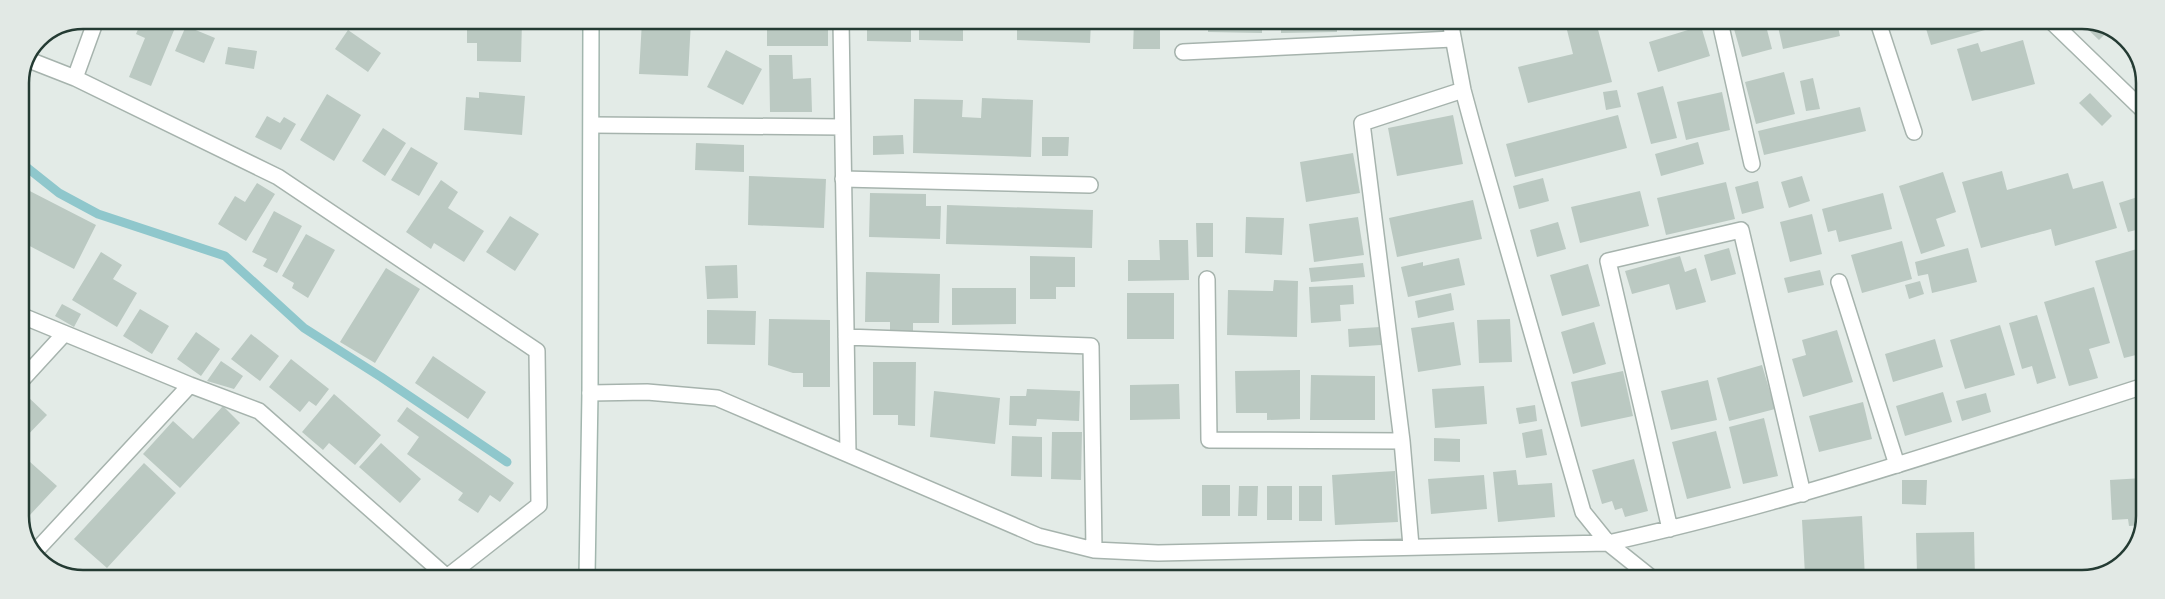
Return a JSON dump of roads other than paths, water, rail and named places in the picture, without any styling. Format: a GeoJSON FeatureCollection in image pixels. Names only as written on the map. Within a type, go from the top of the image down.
{"type":"FeatureCollection","features":[{"type":"Feature","properties":{"kind":"street"},"geometry":{"type":"LineString","coordinates":[[75,78],[93,29]]}},
{"type":"Feature","properties":{"kind":"street"},"geometry":{"type":"LineString","coordinates":[[587,570],[592,125],[591,29]]}},
{"type":"Feature","properties":{"kind":"street"},"geometry":{"type":"LineString","coordinates":[[841,29],[848,453]]}},
{"type":"Feature","properties":{"kind":"street"},"geometry":{"type":"LineString","coordinates":[[1451,29],[1463,90],[1583,512],[1608,543],[1643,570]]}},
{"type":"Feature","properties":{"kind":"street"},"geometry":{"type":"LineString","coordinates":[[1722,29],[1752,164]]}},
{"type":"Feature","properties":{"kind":"street"},"geometry":{"type":"LineString","coordinates":[[1880,29],[1914,132]]}},
{"type":"Feature","properties":{"kind":"street"},"geometry":{"type":"LineString","coordinates":[[2059,29],[2136,103]]}},
{"type":"Feature","properties":{"kind":"street"},"geometry":{"type":"LineString","coordinates":[[1183,52],[1453,39]]}},
{"type":"Feature","properties":{"kind":"street"},"geometry":{"type":"LineString","coordinates":[[33,62],[75,78],[278,177],[537,351],[539,505],[456,570]]}},
{"type":"Feature","properties":{"kind":"street"},"geometry":{"type":"LineString","coordinates":[[1411,546],[1402,442],[1362,123],[1463,90]]}},
{"type":"Feature","properties":{"kind":"street"},"geometry":{"type":"LineString","coordinates":[[592,125],[842,127]]}},
{"type":"Feature","properties":{"kind":"street"},"geometry":{"type":"LineString","coordinates":[[843,179],[1090,185]]}},
{"type":"Feature","properties":{"kind":"street"},"geometry":{"type":"LineString","coordinates":[[1670,529],[1608,262],[1742,230],[1803,494]]}},
{"type":"Feature","properties":{"kind":"street"},"geometry":{"type":"LineString","coordinates":[[1208,279],[1209,440],[1402,442]]}},
{"type":"Feature","properties":{"kind":"street"},"geometry":{"type":"LineString","coordinates":[[1839,282],[1897,465]]}},
{"type":"Feature","properties":{"kind":"street"},"geometry":{"type":"LineString","coordinates":[[29,319],[190,385],[259,411],[439,570]]}},
{"type":"Feature","properties":{"kind":"street"},"geometry":{"type":"LineString","coordinates":[[29,372],[64,334]]}},
{"type":"Feature","properties":{"kind":"street"},"geometry":{"type":"LineString","coordinates":[[846,337],[1091,346],[1094,550]]}},
{"type":"Feature","properties":{"kind":"street"},"geometry":{"type":"LineString","coordinates":[[39,548],[190,385]]}},
{"type":"Feature","properties":{"kind":"street"},"geometry":{"type":"LineString","coordinates":[[590,393],[647,392],[717,398],[1038,536],[1094,550],[1158,553],[1608,543],[1670,529],[1803,494],[2136,389]]}},
{"type":"Feature","properties":{"kind":"waterway"},"geometry":{"type":"LineString","coordinates":[[29,169],[59,193],[98,214],[225,256],[304,328],[381,377],[507,462]]}}]}
